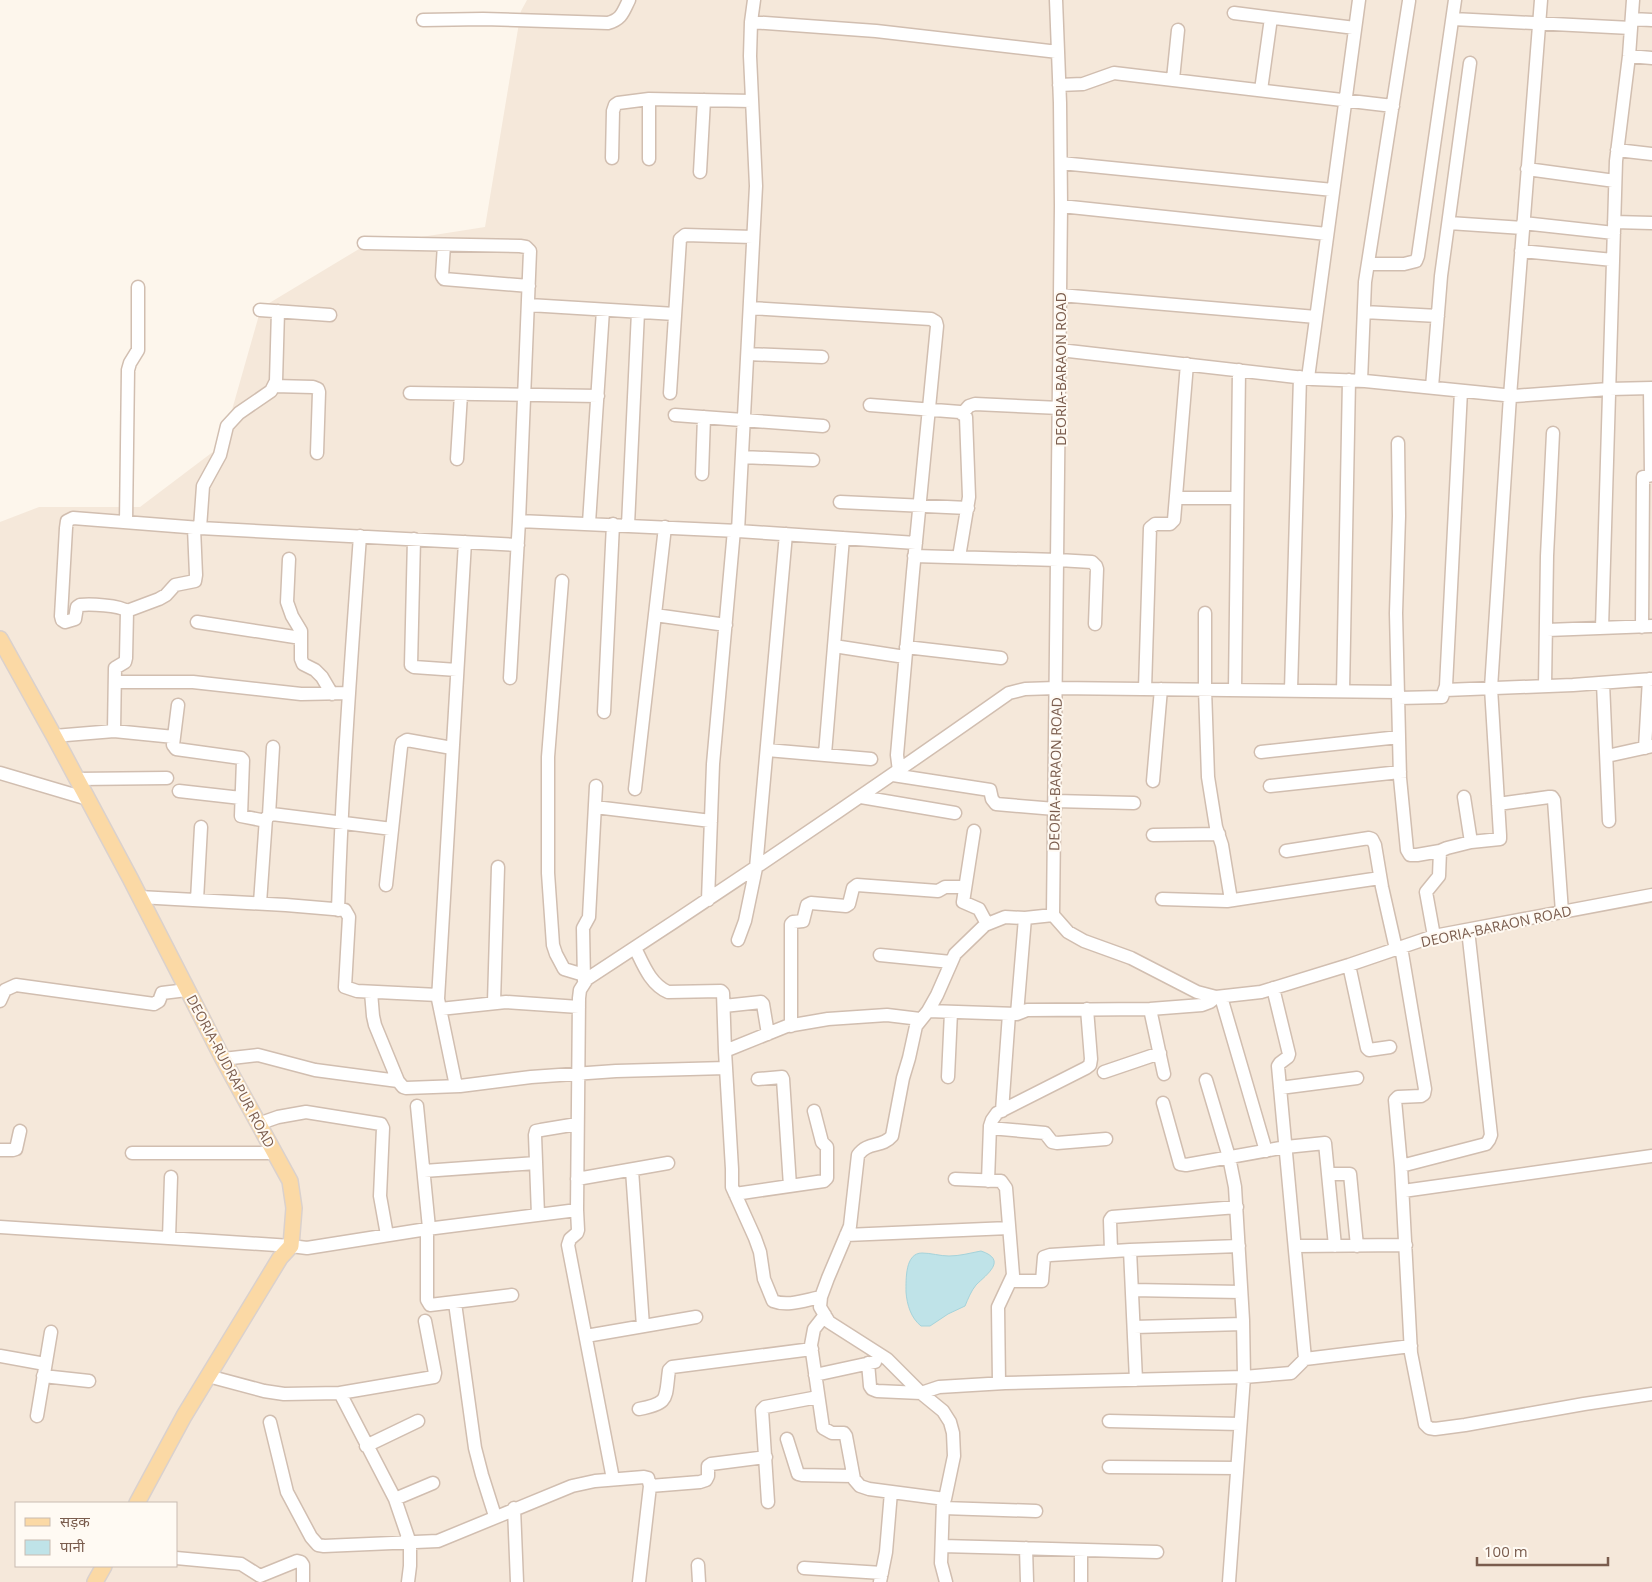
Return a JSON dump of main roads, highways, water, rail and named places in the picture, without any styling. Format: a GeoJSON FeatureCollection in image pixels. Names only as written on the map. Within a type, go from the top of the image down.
{"type":"FeatureCollection","features":[{"type":"Feature","properties":{"kind":"main road","name":"DEORIA-RUDRAPUR ROAD"},"geometry":{"type":"LineString","coordinates":[[0,639],[88,799],[223,1059],[290,1181],[294,1208],[291,1246],[280,1258],[184,1416],[138,1502]]}},
{"type":"Feature","properties":{"kind":"main road"},"geometry":{"type":"LineString","coordinates":[[95,1582],[103,1567]]}},
{"type":"Feature","properties":{"kind":"water"},"geometry":{"type":"Polygon","coordinates":[[[981,1251],[993,1259],[993,1267],[974,1287],[965,1306],[930,1326],[921,1326],[912,1315],[907,1297],[907,1274],[912,1257],[922,1253],[953,1256],[981,1251]]]}}]}
